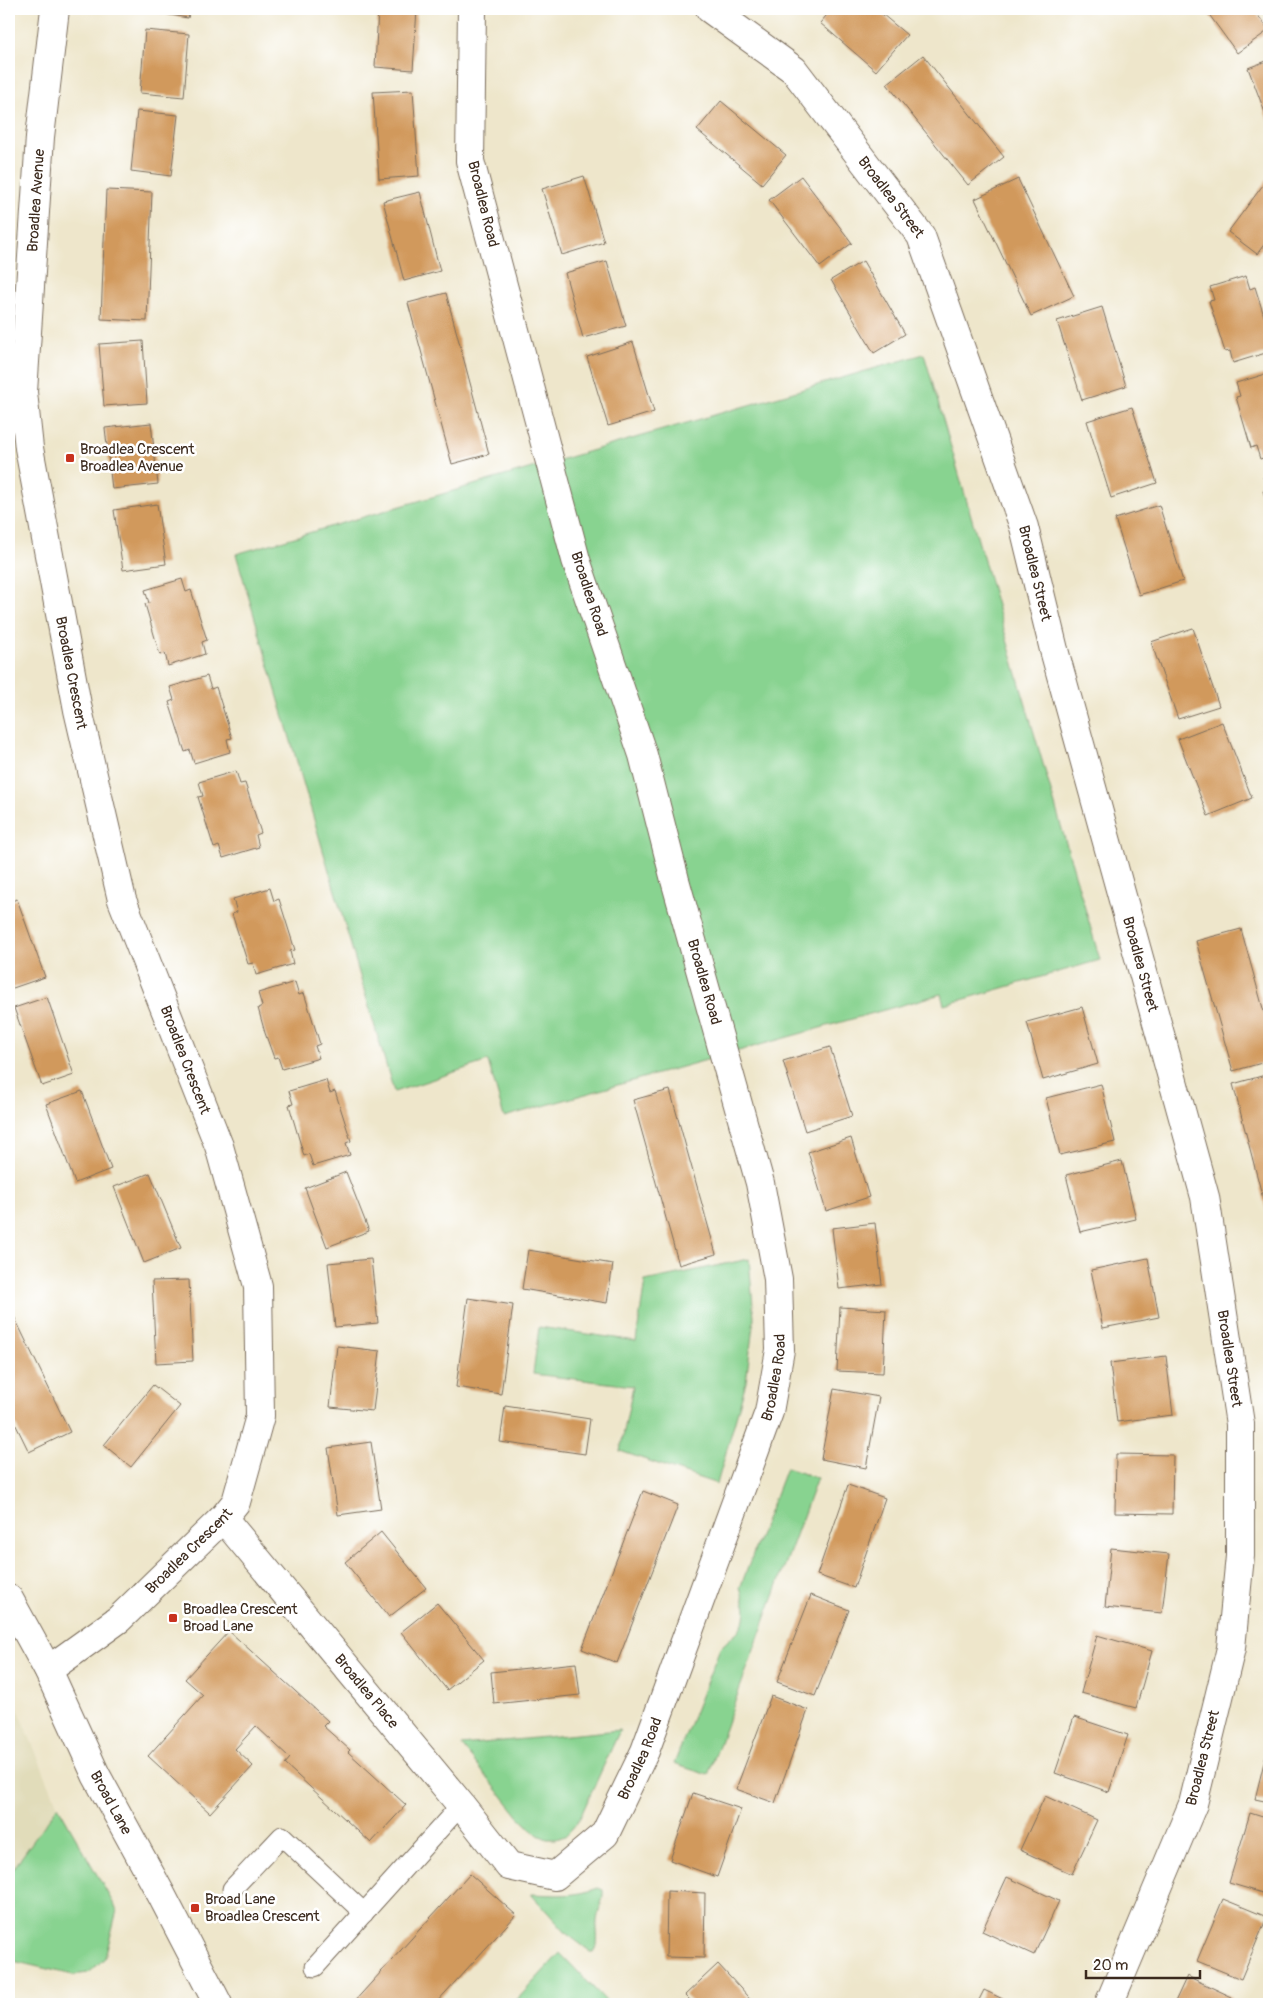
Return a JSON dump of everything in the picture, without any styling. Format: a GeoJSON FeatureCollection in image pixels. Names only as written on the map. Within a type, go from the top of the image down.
{"type":"FeatureCollection","features":[{"type":"Feature","properties":{"kind":"street","name":"Broadlea Avenue"},"geometry":{"type":"LineString","coordinates":[[16,385],[40,137],[55,9]]}},
{"type":"Feature","properties":{"kind":"street","name":"Broadlea Road"},"geometry":{"type":"LineString","coordinates":[[472,9],[470,161],[576,560],[643,755],[760,1183],[778,1279],[780,1350],[769,1412],[735,1508],[645,1751],[605,1834],[555,1876],[509,1866]]}},
{"type":"Feature","properties":{"kind":"street","name":"Broadlea Street"},"geometry":{"type":"LineString","coordinates":[[710,9],[794,70],[921,236],[1024,527],[1054,650],[1205,1197],[1240,1424],[1240,1556],[1231,1648],[1193,1804],[1109,2004]]}},
{"type":"Feature","properties":{"kind":"street","name":"Broadlea Crescent"},"geometry":{"type":"LineString","coordinates":[[16,385],[78,710],[122,900],[219,1146],[258,1286],[260,1416],[236,1502],[224,1518],[118,1619],[48,1670]]}},
{"type":"Feature","properties":{"kind":"street","name":"Broadlea Place"},"geometry":{"type":"LineString","coordinates":[[224,1518],[462,1804],[509,1866]]}},
{"type":"Feature","properties":{"kind":"street","name":"Broad Lane"},"geometry":{"type":"LineString","coordinates":[[9,1599],[48,1670],[96,1775],[161,1894],[215,2004]]}},
{"type":"Feature","properties":{"kind":"lane"},"geometry":{"type":"LineString","coordinates":[[316,1967],[462,1804]]}},
{"type":"Feature","properties":{"kind":"lane"},"geometry":{"type":"LineString","coordinates":[[232,1889],[282,1836],[364,1913]]}},
{"type":"Feature","properties":{"kind":"shaded area"},"geometry":{"type":"Polygon","coordinates":[[[9,1687],[58,1806],[9,1875],[9,1687]]]}},
{"type":"Feature","properties":{"kind":"green space"},"geometry":{"type":"Polygon","coordinates":[[[924,354],[1100,960],[944,1005],[941,994],[504,1117],[488,1061],[394,1092],[236,554],[924,354]]]}},
{"type":"Feature","properties":{"kind":"green space"},"geometry":{"type":"Polygon","coordinates":[[[749,1259],[754,1318],[746,1382],[717,1484],[620,1451],[633,1386],[533,1374],[539,1327],[636,1341],[645,1281],[749,1259]]]}},
{"type":"Feature","properties":{"kind":"green space"},"geometry":{"type":"Polygon","coordinates":[[[786,1468],[817,1478],[708,1775],[674,1764],[720,1648],[739,1630],[745,1619],[746,1608],[740,1588],[786,1468]]]}},
{"type":"Feature","properties":{"kind":"green space"},"geometry":{"type":"Polygon","coordinates":[[[620,1730],[578,1822],[565,1836],[556,1839],[547,1839],[538,1835],[519,1817],[461,1745],[620,1730]]]}},
{"type":"Feature","properties":{"kind":"green space"},"geometry":{"type":"Polygon","coordinates":[[[58,1806],[117,1910],[105,1958],[88,1973],[73,1975],[9,1960],[9,1875],[58,1806]]]}},
{"type":"Feature","properties":{"kind":"green space"},"geometry":{"type":"Polygon","coordinates":[[[598,1888],[603,1890],[603,1894],[597,1921],[597,1946],[594,1952],[591,1952],[567,1934],[531,1894],[573,1894],[598,1888]]]}},
{"type":"Feature","properties":{"kind":"green space"},"geometry":{"type":"Polygon","coordinates":[[[560,1953],[609,2004],[513,2004],[560,1953]]]}},
{"type":"Feature","properties":{"kind":"building"},"geometry":{"type":"Polygon","coordinates":[[[147,9],[190,9],[188,18],[146,11],[147,9]]]}},
{"type":"Feature","properties":{"kind":"building"},"geometry":{"type":"Polygon","coordinates":[[[378,9],[417,9],[413,70],[375,67],[378,9]]]}},
{"type":"Feature","properties":{"kind":"building"},"geometry":{"type":"Polygon","coordinates":[[[832,9],[876,9],[907,35],[876,71],[820,23],[832,9]]]}},
{"type":"Feature","properties":{"kind":"building"},"geometry":{"type":"Polygon","coordinates":[[[1205,9],[1253,9],[1269,30],[1237,53],[1205,9]]]}},
{"type":"Feature","properties":{"kind":"building"},"geometry":{"type":"Polygon","coordinates":[[[145,30],[189,34],[184,97],[140,93],[145,30]]]}},
{"type":"Feature","properties":{"kind":"building"},"geometry":{"type":"Polygon","coordinates":[[[923,55],[1004,157],[968,185],[887,84],[923,55]]]}},
{"type":"Feature","properties":{"kind":"building"},"geometry":{"type":"Polygon","coordinates":[[[1269,60],[1269,123],[1248,68],[1269,60]]]}},
{"type":"Feature","properties":{"kind":"building"},"geometry":{"type":"Polygon","coordinates":[[[413,90],[419,176],[379,179],[373,92],[413,90]]]}},
{"type":"Feature","properties":{"kind":"building"},"geometry":{"type":"Polygon","coordinates":[[[721,101],[786,155],[762,184],[697,130],[721,101]]]}},
{"type":"Feature","properties":{"kind":"building"},"geometry":{"type":"Polygon","coordinates":[[[137,111],[178,115],[171,176],[131,171],[137,111]]]}},
{"type":"Feature","properties":{"kind":"building"},"geometry":{"type":"Polygon","coordinates":[[[584,176],[604,242],[562,255],[542,189],[584,176]]]}},
{"type":"Feature","properties":{"kind":"building"},"geometry":{"type":"Polygon","coordinates":[[[801,176],[852,243],[820,267],[769,200],[801,176]]]}},
{"type":"Feature","properties":{"kind":"building"},"geometry":{"type":"Polygon","coordinates":[[[1269,177],[1269,238],[1257,254],[1228,232],[1269,177]]]}},
{"type":"Feature","properties":{"kind":"building"},"geometry":{"type":"Polygon","coordinates":[[[1018,179],[1074,296],[1031,316],[975,199],[1018,179]]]}},
{"type":"Feature","properties":{"kind":"building"},"geometry":{"type":"Polygon","coordinates":[[[106,190],[152,192],[147,321],[101,319],[106,190]]]}},
{"type":"Feature","properties":{"kind":"building"},"geometry":{"type":"Polygon","coordinates":[[[420,192],[440,271],[404,281],[383,201],[420,192]]]}},
{"type":"Feature","properties":{"kind":"building"},"geometry":{"type":"Polygon","coordinates":[[[607,261],[626,326],[583,338],[565,273],[607,261]]]}},
{"type":"Feature","properties":{"kind":"building"},"geometry":{"type":"Polygon","coordinates":[[[863,261],[905,334],[874,353],[831,280],[863,261]]]}},
{"type":"Feature","properties":{"kind":"building"},"geometry":{"type":"Polygon","coordinates":[[[1246,276],[1250,289],[1255,287],[1269,332],[1269,338],[1266,339],[1269,352],[1233,363],[1230,351],[1225,352],[1209,301],[1214,300],[1210,287],[1246,276]]]}},
{"type":"Feature","properties":{"kind":"building"},"geometry":{"type":"Polygon","coordinates":[[[446,293],[489,454],[452,464],[408,303],[446,293]]]}},
{"type":"Feature","properties":{"kind":"building"},"geometry":{"type":"Polygon","coordinates":[[[1102,307],[1126,386],[1082,400],[1057,321],[1102,307]]]}},
{"type":"Feature","properties":{"kind":"building"},"geometry":{"type":"Polygon","coordinates":[[[143,341],[147,403],[104,406],[99,344],[143,341]]]}},
{"type":"Feature","properties":{"kind":"building"},"geometry":{"type":"Polygon","coordinates":[[[633,342],[654,412],[608,426],[587,357],[633,342]]]}},
{"type":"Feature","properties":{"kind":"building"},"geometry":{"type":"Polygon","coordinates":[[[1269,373],[1269,456],[1260,459],[1256,446],[1251,448],[1236,397],[1240,396],[1236,383],[1269,373]]]}},
{"type":"Feature","properties":{"kind":"building"},"geometry":{"type":"Polygon","coordinates":[[[1132,407],[1157,483],[1111,498],[1087,421],[1132,407]]]}},
{"type":"Feature","properties":{"kind":"building"},"geometry":{"type":"Polygon","coordinates":[[[151,423],[158,484],[112,489],[105,428],[151,423]]]}},
{"type":"Feature","properties":{"kind":"building"},"geometry":{"type":"Polygon","coordinates":[[[1269,475],[1269,510],[1263,491],[1267,490],[1263,477],[1269,475]]]}},
{"type":"Feature","properties":{"kind":"building"},"geometry":{"type":"Polygon","coordinates":[[[157,504],[166,564],[123,570],[114,510],[157,504]]]}},
{"type":"Feature","properties":{"kind":"building"},"geometry":{"type":"Polygon","coordinates":[[[1159,505],[1183,581],[1139,595],[1115,519],[1159,505]]]}},
{"type":"Feature","properties":{"kind":"building"},"geometry":{"type":"Polygon","coordinates":[[[182,579],[186,592],[191,590],[207,640],[202,642],[205,654],[168,666],[165,653],[160,655],[145,604],[149,603],[145,590],[182,579]]]}},
{"type":"Feature","properties":{"kind":"building"},"geometry":{"type":"Polygon","coordinates":[[[1193,628],[1219,706],[1178,719],[1151,642],[1193,628]]]}},
{"type":"Feature","properties":{"kind":"building"},"geometry":{"type":"Polygon","coordinates":[[[207,676],[211,689],[216,687],[232,738],[227,739],[230,752],[194,763],[190,750],[185,752],[169,702],[174,700],[170,687],[207,676]]]}},
{"type":"Feature","properties":{"kind":"building"},"geometry":{"type":"Polygon","coordinates":[[[1222,722],[1252,798],[1208,816],[1178,739],[1222,722]]]}},
{"type":"Feature","properties":{"kind":"building"},"geometry":{"type":"Polygon","coordinates":[[[236,771],[240,784],[245,783],[261,833],[256,835],[259,847],[223,858],[219,846],[214,848],[198,797],[203,796],[199,782],[236,771]]]}},
{"type":"Feature","properties":{"kind":"building"},"geometry":{"type":"Polygon","coordinates":[[[270,888],[274,901],[279,899],[295,950],[290,951],[293,964],[256,975],[253,963],[248,964],[232,914],[237,912],[233,899],[270,888]]]}},
{"type":"Feature","properties":{"kind":"building"},"geometry":{"type":"Polygon","coordinates":[[[17,899],[45,977],[10,989],[9,902],[17,899]]]}},
{"type":"Feature","properties":{"kind":"building"},"geometry":{"type":"Polygon","coordinates":[[[1241,929],[1269,1030],[1269,1061],[1233,1071],[1196,941],[1241,929]]]}},
{"type":"Feature","properties":{"kind":"building"},"geometry":{"type":"Polygon","coordinates":[[[295,982],[299,995],[304,993],[312,1018],[320,1044],[315,1046],[319,1058],[282,1069],[278,1057],[274,1058],[265,1033],[258,1008],[262,1006],[258,993],[295,982]]]}},
{"type":"Feature","properties":{"kind":"building"},"geometry":{"type":"Polygon","coordinates":[[[47,997],[74,1075],[42,1086],[14,1008],[47,997]]]}},
{"type":"Feature","properties":{"kind":"building"},"geometry":{"type":"Polygon","coordinates":[[[1082,1007],[1098,1064],[1043,1080],[1027,1022],[1082,1007]]]}},
{"type":"Feature","properties":{"kind":"building"},"geometry":{"type":"Polygon","coordinates":[[[830,1047],[852,1116],[805,1131],[783,1061],[830,1047]]]}},
{"type":"Feature","properties":{"kind":"building"},"geometry":{"type":"Polygon","coordinates":[[[1269,1074],[1269,1213],[1267,1214],[1233,1084],[1269,1074]]]}},
{"type":"Feature","properties":{"kind":"building"},"geometry":{"type":"Polygon","coordinates":[[[326,1080],[330,1093],[335,1091],[351,1141],[346,1143],[350,1155],[313,1166],[309,1154],[304,1156],[289,1105],[293,1104],[289,1091],[326,1080]]]}},
{"type":"Feature","properties":{"kind":"building"},"geometry":{"type":"Polygon","coordinates":[[[1101,1084],[1115,1142],[1060,1155],[1046,1098],[1101,1084]]]}},
{"type":"Feature","properties":{"kind":"building"},"geometry":{"type":"Polygon","coordinates":[[[670,1090],[716,1254],[679,1265],[633,1100],[670,1090]]]}},
{"type":"Feature","properties":{"kind":"building"},"geometry":{"type":"Polygon","coordinates":[[[82,1091],[111,1169],[75,1183],[46,1104],[82,1091]]]}},
{"type":"Feature","properties":{"kind":"building"},"geometry":{"type":"Polygon","coordinates":[[[851,1138],[869,1197],[826,1211],[808,1152],[851,1138]]]}},
{"type":"Feature","properties":{"kind":"building"},"geometry":{"type":"Polygon","coordinates":[[[1122,1161],[1136,1219],[1080,1232],[1066,1175],[1122,1161]]]}},
{"type":"Feature","properties":{"kind":"building"},"geometry":{"type":"Polygon","coordinates":[[[346,1172],[369,1231],[327,1247],[305,1188],[346,1172]]]}},
{"type":"Feature","properties":{"kind":"building"},"geometry":{"type":"Polygon","coordinates":[[[150,1173],[181,1248],[144,1263],[114,1187],[150,1173]]]}},
{"type":"Feature","properties":{"kind":"building"},"geometry":{"type":"Polygon","coordinates":[[[875,1223],[882,1284],[839,1289],[832,1228],[875,1223]]]}},
{"type":"Feature","properties":{"kind":"building"},"geometry":{"type":"Polygon","coordinates":[[[528,1250],[613,1264],[607,1303],[522,1289],[528,1250]]]}},
{"type":"Feature","properties":{"kind":"building"},"geometry":{"type":"Polygon","coordinates":[[[1148,1258],[1159,1317],[1103,1328],[1091,1270],[1148,1258]]]}},
{"type":"Feature","properties":{"kind":"building"},"geometry":{"type":"Polygon","coordinates":[[[371,1259],[378,1323],[335,1327],[328,1263],[371,1259]]]}},
{"type":"Feature","properties":{"kind":"building"},"geometry":{"type":"Polygon","coordinates":[[[189,1280],[193,1361],[156,1363],[152,1281],[189,1280]]]}},
{"type":"Feature","properties":{"kind":"building"},"geometry":{"type":"Polygon","coordinates":[[[468,1298],[513,1305],[501,1394],[456,1387],[468,1298]]]}},
{"type":"Feature","properties":{"kind":"building"},"geometry":{"type":"Polygon","coordinates":[[[9,1306],[70,1432],[29,1452],[9,1411],[9,1306]]]}},
{"type":"Feature","properties":{"kind":"building"},"geometry":{"type":"Polygon","coordinates":[[[840,1307],[886,1310],[883,1373],[837,1371],[840,1307]]]}},
{"type":"Feature","properties":{"kind":"building"},"geometry":{"type":"Polygon","coordinates":[[[337,1346],[380,1351],[373,1411],[330,1407],[337,1346]]]}},
{"type":"Feature","properties":{"kind":"building"},"geometry":{"type":"Polygon","coordinates":[[[1166,1356],[1173,1415],[1117,1422],[1110,1363],[1166,1356]]]}},
{"type":"Feature","properties":{"kind":"building"},"geometry":{"type":"Polygon","coordinates":[[[153,1385],[180,1406],[131,1467],[104,1445],[153,1385]]]}},
{"type":"Feature","properties":{"kind":"building"},"geometry":{"type":"Polygon","coordinates":[[[834,1389],[879,1397],[866,1468],[821,1459],[834,1389]]]}},
{"type":"Feature","properties":{"kind":"building"},"geometry":{"type":"Polygon","coordinates":[[[505,1406],[590,1419],[585,1454],[500,1442],[505,1406]]]}},
{"type":"Feature","properties":{"kind":"building"},"geometry":{"type":"Polygon","coordinates":[[[371,1442],[381,1509],[338,1515],[328,1448],[371,1442]]]}},
{"type":"Feature","properties":{"kind":"building"},"geometry":{"type":"Polygon","coordinates":[[[1116,1454],[1173,1455],[1172,1514],[1115,1513],[1116,1454]]]}},
{"type":"Feature","properties":{"kind":"building"},"geometry":{"type":"Polygon","coordinates":[[[848,1485],[885,1498],[854,1588],[817,1575],[848,1485]]]}},
{"type":"Feature","properties":{"kind":"building"},"geometry":{"type":"Polygon","coordinates":[[[643,1491],[678,1505],[617,1663],[582,1649],[643,1491]]]}},
{"type":"Feature","properties":{"kind":"building"},"geometry":{"type":"Polygon","coordinates":[[[381,1532],[426,1588],[389,1617],[345,1562],[381,1532]]]}},
{"type":"Feature","properties":{"kind":"building"},"geometry":{"type":"Polygon","coordinates":[[[1111,1548],[1169,1554],[1162,1613],[1105,1607],[1111,1548]]]}},
{"type":"Feature","properties":{"kind":"building"},"geometry":{"type":"Polygon","coordinates":[[[811,1595],[849,1610],[815,1696],[777,1682],[811,1595]]]}},
{"type":"Feature","properties":{"kind":"building"},"geometry":{"type":"Polygon","coordinates":[[[437,1603],[484,1660],[447,1690],[401,1632],[437,1603]]]}},
{"type":"Feature","properties":{"kind":"building"},"geometry":{"type":"Polygon","coordinates":[[[229,1631],[328,1721],[323,1726],[350,1750],[348,1752],[406,1805],[371,1843],[285,1764],[290,1758],[256,1726],[235,1749],[253,1766],[210,1813],[148,1756],[203,1695],[185,1679],[229,1631]]]}},
{"type":"Feature","properties":{"kind":"building"},"geometry":{"type":"Polygon","coordinates":[[[1097,1635],[1152,1651],[1136,1708],[1081,1693],[1097,1635]]]}},
{"type":"Feature","properties":{"kind":"building"},"geometry":{"type":"Polygon","coordinates":[[[576,1663],[580,1695],[494,1704],[491,1672],[576,1663]]]}},
{"type":"Feature","properties":{"kind":"building"},"geometry":{"type":"Polygon","coordinates":[[[771,1696],[808,1710],[775,1803],[736,1789],[771,1696]]]}},
{"type":"Feature","properties":{"kind":"building"},"geometry":{"type":"Polygon","coordinates":[[[1074,1717],[1128,1735],[1109,1792],[1055,1773],[1074,1717]]]}},
{"type":"Feature","properties":{"kind":"building"},"geometry":{"type":"Polygon","coordinates":[[[1269,1742],[1269,1802],[1255,1799],[1269,1742]]]}},
{"type":"Feature","properties":{"kind":"building"},"geometry":{"type":"Polygon","coordinates":[[[693,1793],[741,1809],[717,1877],[670,1860],[693,1793]]]}},
{"type":"Feature","properties":{"kind":"building"},"geometry":{"type":"Polygon","coordinates":[[[1045,1796],[1097,1820],[1072,1874],[1020,1850],[1045,1796]]]}},
{"type":"Feature","properties":{"kind":"building"},"geometry":{"type":"Polygon","coordinates":[[[1250,1813],[1269,1819],[1269,1895],[1229,1883],[1250,1813]]]}},
{"type":"Feature","properties":{"kind":"building"},"geometry":{"type":"Polygon","coordinates":[[[470,1874],[516,1915],[435,2004],[352,2004],[470,1874]]]}},
{"type":"Feature","properties":{"kind":"building"},"geometry":{"type":"Polygon","coordinates":[[[1007,1877],[1059,1901],[1034,1955],[982,1931],[1007,1877]]]}},
{"type":"Feature","properties":{"kind":"building"},"geometry":{"type":"Polygon","coordinates":[[[667,1891],[705,1893],[704,1958],[666,1957],[667,1891]]]}},
{"type":"Feature","properties":{"kind":"building"},"geometry":{"type":"Polygon","coordinates":[[[1223,1899],[1267,1917],[1241,1979],[1197,1961],[1223,1899]]]}},
{"type":"Feature","properties":{"kind":"building"},"geometry":{"type":"Polygon","coordinates":[[[718,1964],[754,2004],[694,2004],[685,1995],[718,1964]]]}},
{"type":"Feature","properties":{"kind":"building"},"geometry":{"type":"Polygon","coordinates":[[[1187,1976],[1232,1997],[1229,2004],[1174,2004],[1187,1976]]]}},
{"type":"Feature","properties":{"kind":"building"},"geometry":{"type":"Polygon","coordinates":[[[984,1990],[1013,2004],[977,2004],[984,1990]]]}},
{"type":"Feature","properties":{"kind":"place","name":"Broadlea Crescent Broadlea Avenue"},"geometry":{"type":"Point","coordinates":[70,458]}},
{"type":"Feature","properties":{"kind":"place","name":"Broadlea Crescent Broad Lane"},"geometry":{"type":"Point","coordinates":[173,1618]}},
{"type":"Feature","properties":{"kind":"place","name":"Broad Lane Broadlea Crescent"},"geometry":{"type":"Point","coordinates":[195,1908]}}]}
